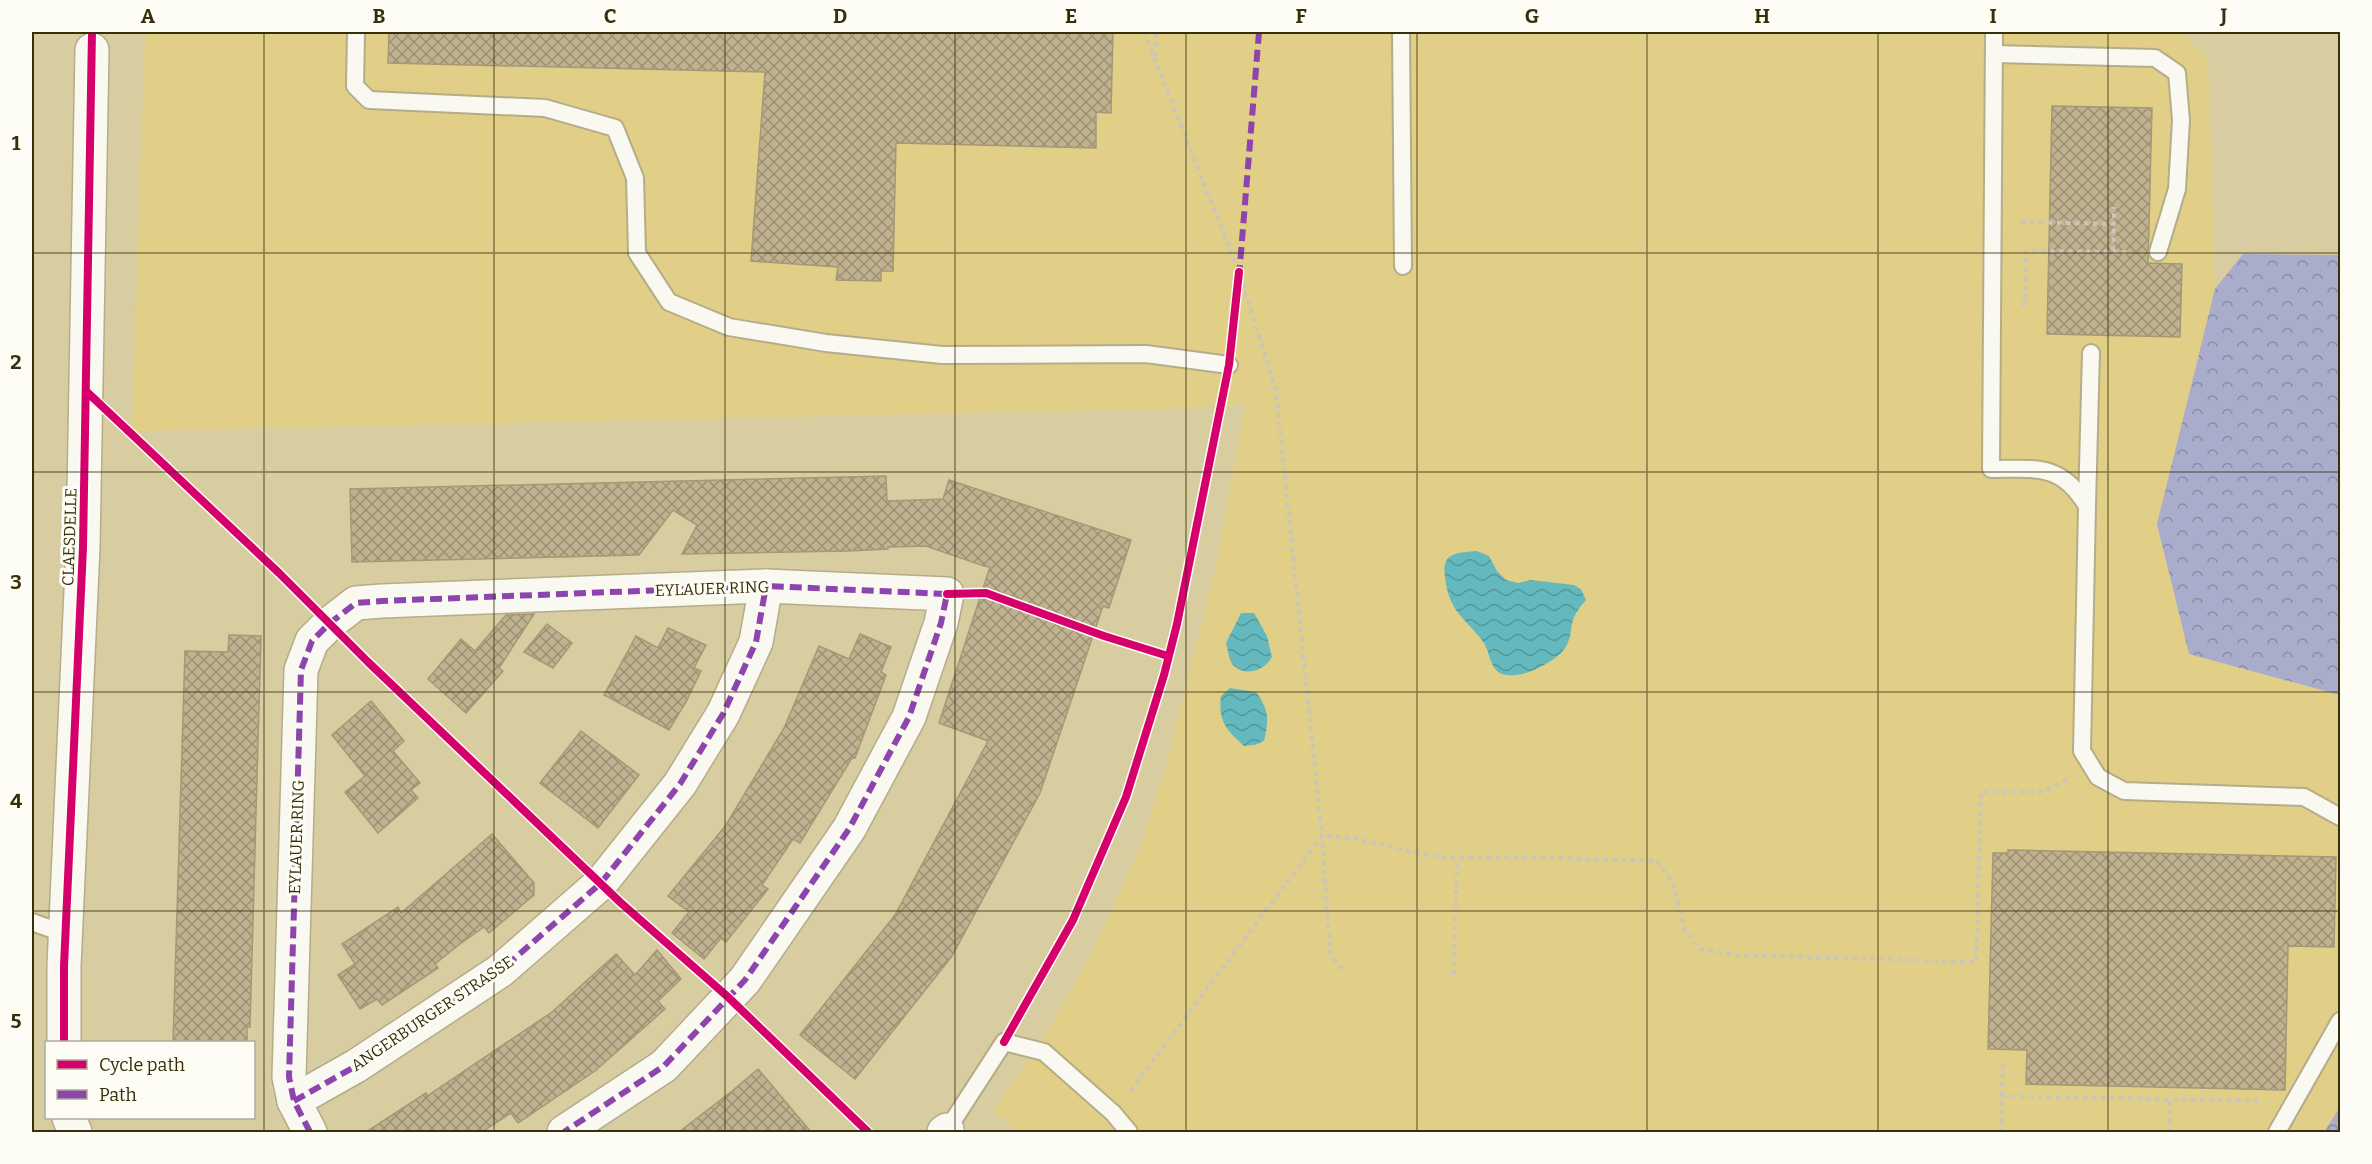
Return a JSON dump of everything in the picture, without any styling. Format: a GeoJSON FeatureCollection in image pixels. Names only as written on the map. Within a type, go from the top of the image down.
{"type":"FeatureCollection","features":[{"type":"Feature","properties":{"kind":"street","name":"CLAESDELLE"},"geometry":{"type":"LineString","coordinates":[[64,1041],[65,934],[83,535],[92,41]]}},
{"type":"Feature","properties":{"kind":"street","name":"EYLAUER RING"},"geometry":{"type":"LineString","coordinates":[[310,1132],[294,1101],[289,1077],[301,670],[312,640],[330,622],[356,603],[766,586],[947,594],[940,623],[909,717],[849,829],[745,980],[664,1066],[564,1132]]}},
{"type":"Feature","properties":{"kind":"street","name":"ANGERBURGER STRASSE"},"geometry":{"type":"LineString","coordinates":[[294,1101],[356,1066],[500,971],[601,883],[680,784],[723,714],[756,642],[766,586]]}},
{"type":"Feature","properties":{"kind":"lane"},"geometry":{"type":"LineString","coordinates":[[356,32],[355,86],[369,100],[545,108],[615,128],[635,178],[637,253],[669,302],[729,327],[826,343],[942,355],[1146,354],[1229,365]]}},
{"type":"Feature","properties":{"kind":"lane"},"geometry":{"type":"LineString","coordinates":[[1401,32],[1404,266]]}},
{"type":"Feature","properties":{"kind":"lane"},"geometry":{"type":"LineString","coordinates":[[1994,32],[1991,469],[2042,469],[2062,477],[2077,489],[2087,506]]}},
{"type":"Feature","properties":{"kind":"lane"},"geometry":{"type":"LineString","coordinates":[[1995,54],[2155,58],[2177,73],[2181,120],[2176,189],[2158,252]]}},
{"type":"Feature","properties":{"kind":"lane"},"geometry":{"type":"LineString","coordinates":[[2091,353],[2082,751],[2098,777],[2124,791],[2304,798],[2337,813],[2340,817]]}},
{"type":"Feature","properties":{"kind":"lane"},"geometry":{"type":"LineString","coordinates":[[32,922],[65,934]]}},
{"type":"Feature","properties":{"kind":"lane"},"geometry":{"type":"LineString","coordinates":[[2277,1132],[2340,1021]]}},
{"type":"Feature","properties":{"kind":"lane"},"geometry":{"type":"LineString","coordinates":[[947,1132],[1004,1042],[1044,1052],[1113,1113],[1129,1132]]}},
{"type":"Feature","properties":{"kind":"path"},"geometry":{"type":"LineString","coordinates":[[1144,32],[1239,272],[1276,391],[1322,836],[1330,953],[1344,972]]}},
{"type":"Feature","properties":{"kind":"path"},"geometry":{"type":"LineString","coordinates":[[1155,60],[1156,32]]}},
{"type":"Feature","properties":{"kind":"path"},"geometry":{"type":"LineString","coordinates":[[2113,251],[2114,207]]}},
{"type":"Feature","properties":{"kind":"path"},"geometry":{"type":"LineString","coordinates":[[1994,222],[2114,224]]}},
{"type":"Feature","properties":{"kind":"path"},"geometry":{"type":"LineString","coordinates":[[1993,304],[2025,304],[2026,251],[2158,252]]}},
{"type":"Feature","properties":{"kind":"path"},"geometry":{"type":"LineString","coordinates":[[1322,836],[1353,838],[1425,855],[1457,858],[1511,857],[1657,861],[1672,882],[1685,930],[1700,949],[1735,955],[1976,962],[1981,792],[2041,792],[2093,768]]}},
{"type":"Feature","properties":{"kind":"path"},"geometry":{"type":"LineString","coordinates":[[1113,1113],[1322,836]]}},
{"type":"Feature","properties":{"kind":"path"},"geometry":{"type":"LineString","coordinates":[[1455,975],[1457,858]]}},
{"type":"Feature","properties":{"kind":"path"},"geometry":{"type":"LineString","coordinates":[[2001,1132],[2003,1063]]}},
{"type":"Feature","properties":{"kind":"path"},"geometry":{"type":"LineString","coordinates":[[2002,1096],[2268,1101]]}},
{"type":"Feature","properties":{"kind":"path"},"geometry":{"type":"LineString","coordinates":[[2169,1132],[2170,1099]]}},
{"type":"Feature","properties":{"kind":"shaded area"},"geometry":{"type":"Polygon","coordinates":[[[145,32],[2180,32],[2208,58],[2215,289],[2157,524],[2189,654],[2340,695],[2340,1107],[2324,1132],[1018,1132],[994,1111],[1055,1018],[1095,947],[1141,845],[1169,755],[1216,567],[1245,403],[1196,408],[132,431],[145,32]]]}},
{"type":"Feature","properties":{"kind":"green space"},"geometry":{"type":"Polygon","coordinates":[[[2243,254],[2340,255],[2340,695],[2189,654],[2157,524],[2215,289],[2243,254]]]}},
{"type":"Feature","properties":{"kind":"green space"},"geometry":{"type":"Polygon","coordinates":[[[2340,1107],[2340,1132],[2324,1132],[2340,1107]]]}},
{"type":"Feature","properties":{"kind":"water"},"geometry":{"type":"Polygon","coordinates":[[[1477,551],[1489,556],[1497,571],[1506,580],[1518,583],[1531,580],[1574,585],[1581,589],[1586,600],[1574,617],[1568,643],[1561,653],[1549,662],[1517,675],[1498,672],[1484,643],[1454,607],[1447,589],[1444,569],[1448,558],[1463,552],[1477,551]]]}},
{"type":"Feature","properties":{"kind":"water"},"geometry":{"type":"Polygon","coordinates":[[[1241,613],[1254,613],[1267,636],[1272,657],[1265,665],[1250,671],[1244,671],[1232,664],[1226,643],[1241,613]]]}},
{"type":"Feature","properties":{"kind":"water"},"geometry":{"type":"Polygon","coordinates":[[[1230,688],[1256,692],[1260,698],[1267,715],[1264,741],[1244,746],[1228,730],[1222,719],[1220,705],[1221,696],[1230,688]]]}},
{"type":"Feature","properties":{"kind":"building"},"geometry":{"type":"Polygon","coordinates":[[[389,32],[1113,32],[1111,113],[1096,112],[1096,148],[896,143],[893,271],[881,271],[881,281],[836,280],[838,267],[751,261],[765,72],[388,63],[389,32]]]}},
{"type":"Feature","properties":{"kind":"building"},"geometry":{"type":"Polygon","coordinates":[[[2052,106],[2152,108],[2148,263],[2182,264],[2180,337],[2047,334],[2052,106]]]}},
{"type":"Feature","properties":{"kind":"building"},"geometry":{"type":"Polygon","coordinates":[[[886,476],[887,501],[943,499],[949,480],[1131,540],[1109,608],[1103,606],[1040,793],[952,956],[855,1079],[800,1035],[895,915],[988,741],[939,723],[990,567],[926,546],[848,551],[682,554],[697,525],[673,510],[639,555],[352,562],[350,489],[886,476]]]}},
{"type":"Feature","properties":{"kind":"building"},"geometry":{"type":"Polygon","coordinates":[[[534,614],[499,668],[503,671],[466,713],[428,679],[461,639],[475,651],[506,615],[534,614]]]}},
{"type":"Feature","properties":{"kind":"building"},"geometry":{"type":"Polygon","coordinates":[[[547,624],[572,643],[553,668],[524,652],[547,624]]]}},
{"type":"Feature","properties":{"kind":"building"},"geometry":{"type":"Polygon","coordinates":[[[668,628],[706,645],[694,668],[701,671],[669,730],[604,695],[636,636],[658,648],[668,628]]]}},
{"type":"Feature","properties":{"kind":"building"},"geometry":{"type":"Polygon","coordinates":[[[860,634],[891,647],[881,672],[886,675],[855,758],[852,758],[800,843],[793,839],[762,885],[768,889],[726,942],[721,938],[704,959],[672,933],[689,912],[668,896],[726,825],[784,728],[819,646],[849,659],[860,634]]]}},
{"type":"Feature","properties":{"kind":"building"},"geometry":{"type":"Polygon","coordinates":[[[229,635],[261,636],[250,1027],[247,1027],[247,1041],[173,1041],[185,651],[228,652],[229,635]]]}},
{"type":"Feature","properties":{"kind":"building"},"geometry":{"type":"Polygon","coordinates":[[[371,701],[404,741],[393,751],[420,783],[411,790],[418,798],[378,833],[345,792],[365,776],[332,735],[371,701]]]}},
{"type":"Feature","properties":{"kind":"building"},"geometry":{"type":"Polygon","coordinates":[[[581,731],[639,775],[598,828],[540,783],[581,731]]]}},
{"type":"Feature","properties":{"kind":"building"},"geometry":{"type":"Polygon","coordinates":[[[492,834],[534,883],[534,895],[489,933],[484,927],[435,964],[438,968],[382,1005],[377,999],[360,1009],[338,975],[355,964],[342,944],[398,907],[401,913],[492,834]]]}},
{"type":"Feature","properties":{"kind":"building"},"geometry":{"type":"Polygon","coordinates":[[[2008,850],[2336,857],[2334,947],[2288,946],[2285,1090],[2026,1084],[2027,1050],[1988,1049],[1993,853],[2008,853],[2008,850]]]}},
{"type":"Feature","properties":{"kind":"building"},"geometry":{"type":"Polygon","coordinates":[[[657,950],[681,979],[658,1001],[665,1009],[595,1071],[518,1123],[511,1113],[482,1132],[366,1132],[426,1093],[427,1096],[552,1012],[616,954],[635,975],[657,950]]]}},
{"type":"Feature","properties":{"kind":"building"},"geometry":{"type":"Polygon","coordinates":[[[758,1069],[811,1132],[679,1132],[732,1091],[758,1069]]]}},
{"type":"Feature","properties":{"kind":"marked path"},"geometry":{"type":"LineString","coordinates":[[1239,277],[1259,32]]}},
{"type":"Feature","properties":{"kind":"marked path"},"geometry":{"type":"LineString","coordinates":[[294,1101],[356,1066],[500,971],[601,883],[680,784],[723,714],[756,642],[766,586]]}},
{"type":"Feature","properties":{"kind":"marked path"},"geometry":{"type":"LineString","coordinates":[[310,1132],[294,1101],[289,1077],[301,670],[312,641],[330,623],[356,603],[382,601],[766,586],[947,594],[941,623],[909,717],[849,829],[745,980],[664,1066],[564,1132]]}},
{"type":"Feature","properties":{"kind":"cycle path"},"geometry":{"type":"LineString","coordinates":[[64,1041],[64,966],[83,547],[92,32]]}},
{"type":"Feature","properties":{"kind":"cycle path"},"geometry":{"type":"LineString","coordinates":[[1004,1042],[1073,920],[1126,797],[1164,675],[1177,624],[1229,365],[1239,272]]}},
{"type":"Feature","properties":{"kind":"cycle path"},"geometry":{"type":"LineString","coordinates":[[87,392],[279,573],[368,662],[621,903],[728,997],[868,1132]]}},
{"type":"Feature","properties":{"kind":"cycle path"},"geometry":{"type":"LineString","coordinates":[[947,594],[986,593],[1104,636],[1168,656]]}}]}
